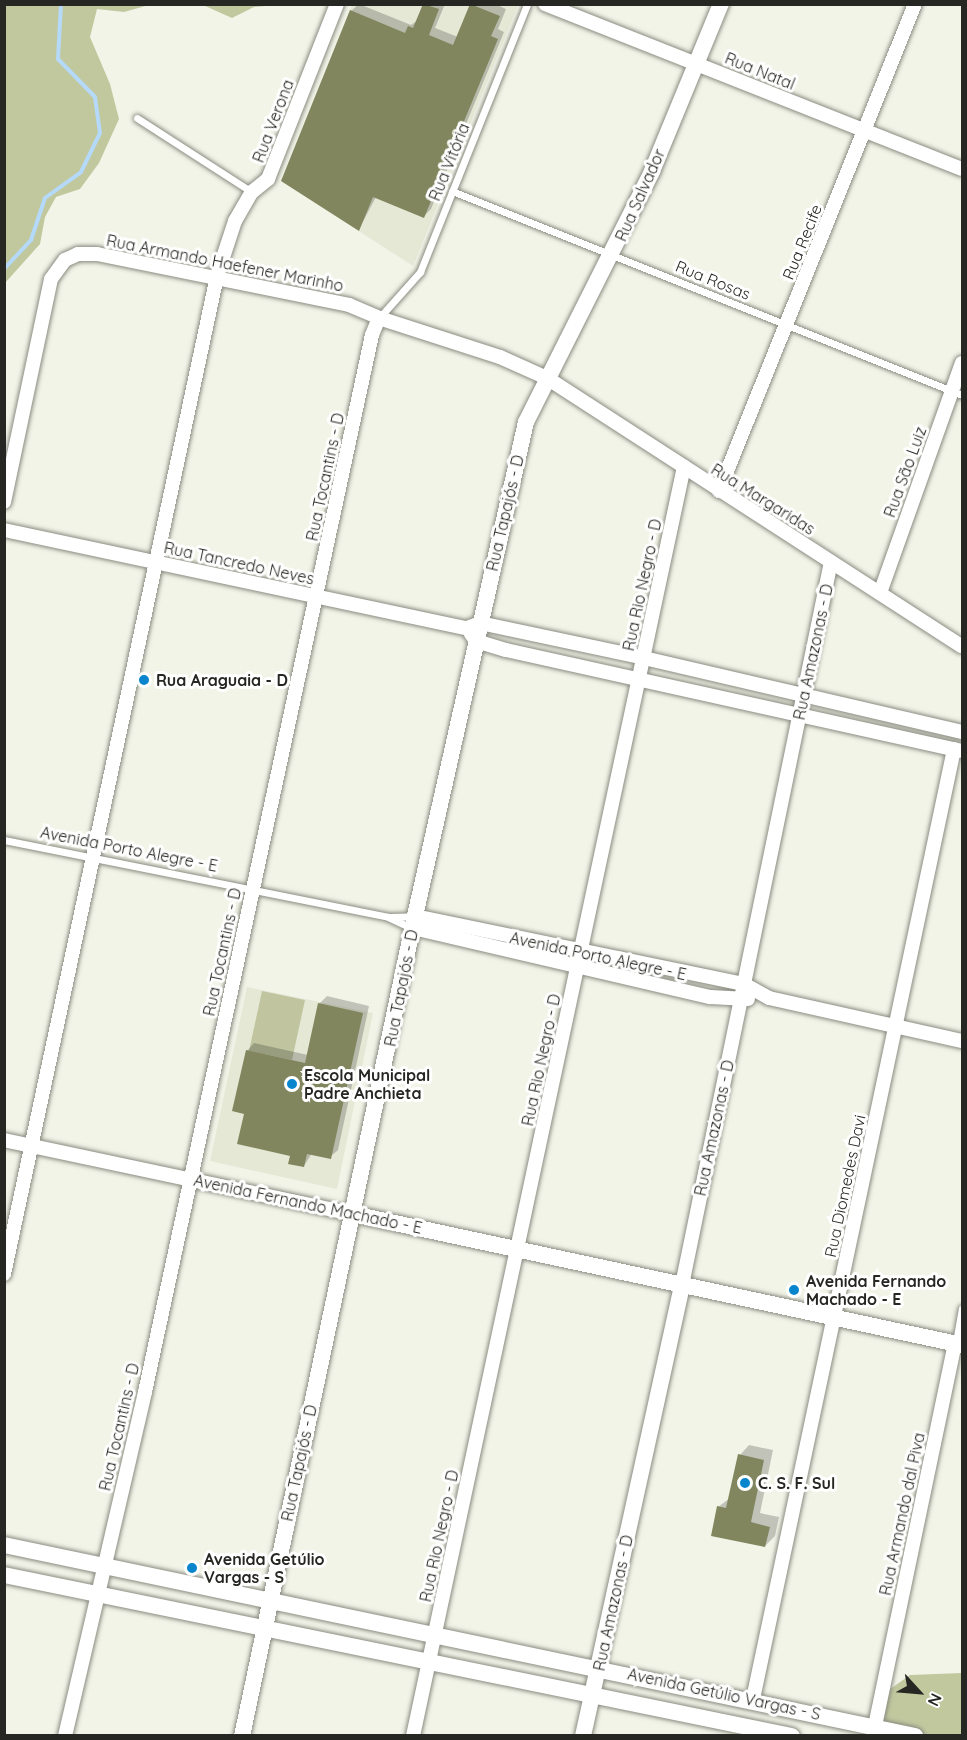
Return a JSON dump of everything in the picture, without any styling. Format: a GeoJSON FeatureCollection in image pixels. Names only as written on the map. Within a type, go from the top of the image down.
{"type":"FeatureCollection","features":[{"type":"Feature","properties":{"kind":"street","name":"Rua Verona"},"geometry":{"type":"LineString","coordinates":[[217,276],[235,221],[252,192],[268,178],[337,4]]}},
{"type":"Feature","properties":{"kind":"street","name":"Rua Natal"},"geometry":{"type":"LineString","coordinates":[[545,4],[963,169]]}},
{"type":"Feature","properties":{"kind":"street","name":"Rua Salvador"},"geometry":{"type":"LineString","coordinates":[[547,378],[613,254],[721,4]]}},
{"type":"Feature","properties":{"kind":"street","name":"Rua Recife"},"geometry":{"type":"LineString","coordinates":[[720,491],[915,4]]}},
{"type":"Feature","properties":{"kind":"street","name":"Rua Armando Haefener Marinho"},"geometry":{"type":"LineString","coordinates":[[4,502],[51,279],[64,260],[78,254],[97,254],[217,276],[349,305],[379,318],[449,339],[547,378]]}},
{"type":"Feature","properties":{"kind":"street"},"geometry":{"type":"LineString","coordinates":[[4,1274],[217,276]]}},
{"type":"Feature","properties":{"kind":"street","name":"Rua Tocantins - D"},"geometry":{"type":"LineString","coordinates":[[65,1736],[379,318]]}},
{"type":"Feature","properties":{"kind":"street","name":"Rua São Luiz"},"geometry":{"type":"LineString","coordinates":[[880,593],[957,393],[963,363]]}},
{"type":"Feature","properties":{"kind":"street","name":"Rua Margaridas"},"geometry":{"type":"LineString","coordinates":[[547,378],[963,646]]}},
{"type":"Feature","properties":{"kind":"street","name":"Rua Tapajós - D"},"geometry":{"type":"LineString","coordinates":[[242,1736],[474,631],[526,422],[547,378]]}},
{"type":"Feature","properties":{"kind":"street","name":"Rua Rio Negro - D"},"geometry":{"type":"LineString","coordinates":[[413,1736],[684,467]]}},
{"type":"Feature","properties":{"kind":"street","name":"Rua Tancredo Neves"},"geometry":{"type":"LineString","coordinates":[[4,530],[474,631],[644,658],[804,693],[963,732]]}},
{"type":"Feature","properties":{"kind":"street","name":"Rua Amazonas - D"},"geometry":{"type":"LineString","coordinates":[[584,1736],[682,1285],[831,561]]}},
{"type":"Feature","properties":{"kind":"street","name":"Rua Tancredo Neves"},"geometry":{"type":"LineString","coordinates":[[474,631],[639,679],[958,750]]}},
{"type":"Feature","properties":{"kind":"street","name":"Rua Diomedes Davi"},"geometry":{"type":"LineString","coordinates":[[753,1699],[895,1027],[958,750]]}},
{"type":"Feature","properties":{"kind":"street","name":"Avenida Porto Alegre - E"},"geometry":{"type":"LineString","coordinates":[[414,922],[582,948],[744,984],[769,998],[963,1041]]}},
{"type":"Feature","properties":{"kind":"street","name":"Avenida Porto Alegre - E"},"geometry":{"type":"LineString","coordinates":[[414,922],[578,969],[740,1000],[769,998]]}},
{"type":"Feature","properties":{"kind":"street","name":"Avenida Fernando Machado - E"},"geometry":{"type":"LineString","coordinates":[[4,1140],[959,1344]]}},
{"type":"Feature","properties":{"kind":"street","name":"Rua Armando dal Piva"},"geometry":{"type":"LineString","coordinates":[[875,1726],[959,1344]]}},
{"type":"Feature","properties":{"kind":"street","name":"Avenida Getúlio Vargas - S"},"geometry":{"type":"LineString","coordinates":[[4,1545],[271,1602],[436,1633],[598,1669],[753,1699],[915,1736]]}},
{"type":"Feature","properties":{"kind":"street","name":"Avenida Getúlio Vargas - S"},"geometry":{"type":"LineString","coordinates":[[4,1575],[593,1693],[792,1736]]}},
{"type":"Feature","properties":{"kind":"lane","name":"Rua Vitória"},"geometry":{"type":"LineString","coordinates":[[379,318],[420,272],[527,4]]}},
{"type":"Feature","properties":{"kind":"lane"},"geometry":{"type":"LineString","coordinates":[[137,118],[252,192]]}},
{"type":"Feature","properties":{"kind":"lane","name":"Rua Rosas"},"geometry":{"type":"LineString","coordinates":[[452,191],[957,393]]}},
{"type":"Feature","properties":{"kind":"lane","name":"Avenida Porto Alegre - E"},"geometry":{"type":"LineString","coordinates":[[4,840],[414,922]]}},
{"type":"Feature","properties":{"kind":"lane","name":"Avenida Porto Alegre - E"},"geometry":{"type":"LineString","coordinates":[[388,917],[414,922]]}},
{"type":"Feature","properties":{"kind":"lane","name":"Rua Armando dal Piva"},"geometry":{"type":"LineString","coordinates":[[959,1344],[963,1309]]}},
{"type":"Feature","properties":{"kind":"shaded area"},"geometry":{"type":"Polygon","coordinates":[[[352,5],[518,5],[413,266],[281,181],[352,5]]]}},
{"type":"Feature","properties":{"kind":"shaded area","name":"Escola Municipal Padre Anchieta"},"geometry":{"type":"Polygon","coordinates":[[[247,987],[373,1013],[337,1189],[210,1161],[247,987]]]}},
{"type":"Feature","properties":{"kind":"green space"},"geometry":{"type":"Polygon","coordinates":[[[5,4],[149,5],[124,12],[97,9],[90,37],[110,84],[119,119],[99,163],[80,189],[56,197],[45,217],[40,244],[5,283],[5,4]]]}},
{"type":"Feature","properties":{"kind":"green space"},"geometry":{"type":"Polygon","coordinates":[[[203,5],[277,5],[254,7],[232,18],[203,5]]]}},
{"type":"Feature","properties":{"kind":"green space"},"geometry":{"type":"Polygon","coordinates":[[[262,991],[305,1000],[292,1060],[249,1051],[262,991]]]}},
{"type":"Feature","properties":{"kind":"green space"},"geometry":{"type":"Polygon","coordinates":[[[962,1673],[962,1735],[876,1735],[872,1702],[910,1675],[962,1673]]]}},
{"type":"Feature","properties":{"kind":"building"},"geometry":{"type":"Polygon","coordinates":[[[423,4],[439,9],[429,35],[453,45],[470,4],[500,16],[491,36],[498,39],[424,218],[373,197],[359,231],[281,181],[350,10],[405,33],[408,26],[413,28],[423,4]]]}},
{"type":"Feature","properties":{"kind":"building"},"geometry":{"type":"Polygon","coordinates":[[[318,1003],[363,1013],[331,1159],[307,1154],[304,1167],[288,1164],[290,1156],[237,1144],[244,1114],[232,1111],[246,1050],[305,1063],[318,1003]]]}},
{"type":"Feature","properties":{"kind":"building","name":"C. S. F. Sul"},"geometry":{"type":"Polygon","coordinates":[[[738,1454],[764,1460],[751,1522],[770,1527],[765,1547],[711,1536],[717,1506],[726,1508],[738,1454]]]}},
{"type":"Feature","properties":{"kind":"waterway"},"geometry":{"type":"LineString","coordinates":[[4,269],[31,240],[45,198],[81,172],[100,133],[95,97],[58,59],[61,4]]}},
{"type":"Feature","properties":{"kind":"place","name":"Rua Araguaia - D"},"geometry":{"type":"Point","coordinates":[144,680]}},
{"type":"Feature","properties":{"kind":"place","name":"Escola Municipal Padre Anchieta"},"geometry":{"type":"Point","coordinates":[292,1084]}},
{"type":"Feature","properties":{"kind":"place","name":"Avenida Fernando Machado - E"},"geometry":{"type":"Point","coordinates":[794,1290]}},
{"type":"Feature","properties":{"kind":"place","name":"C. S. F. Sul"},"geometry":{"type":"Point","coordinates":[745,1483]}},
{"type":"Feature","properties":{"kind":"place","name":"Avenida Getúlio Vargas - S"},"geometry":{"type":"Point","coordinates":[192,1568]}}]}
